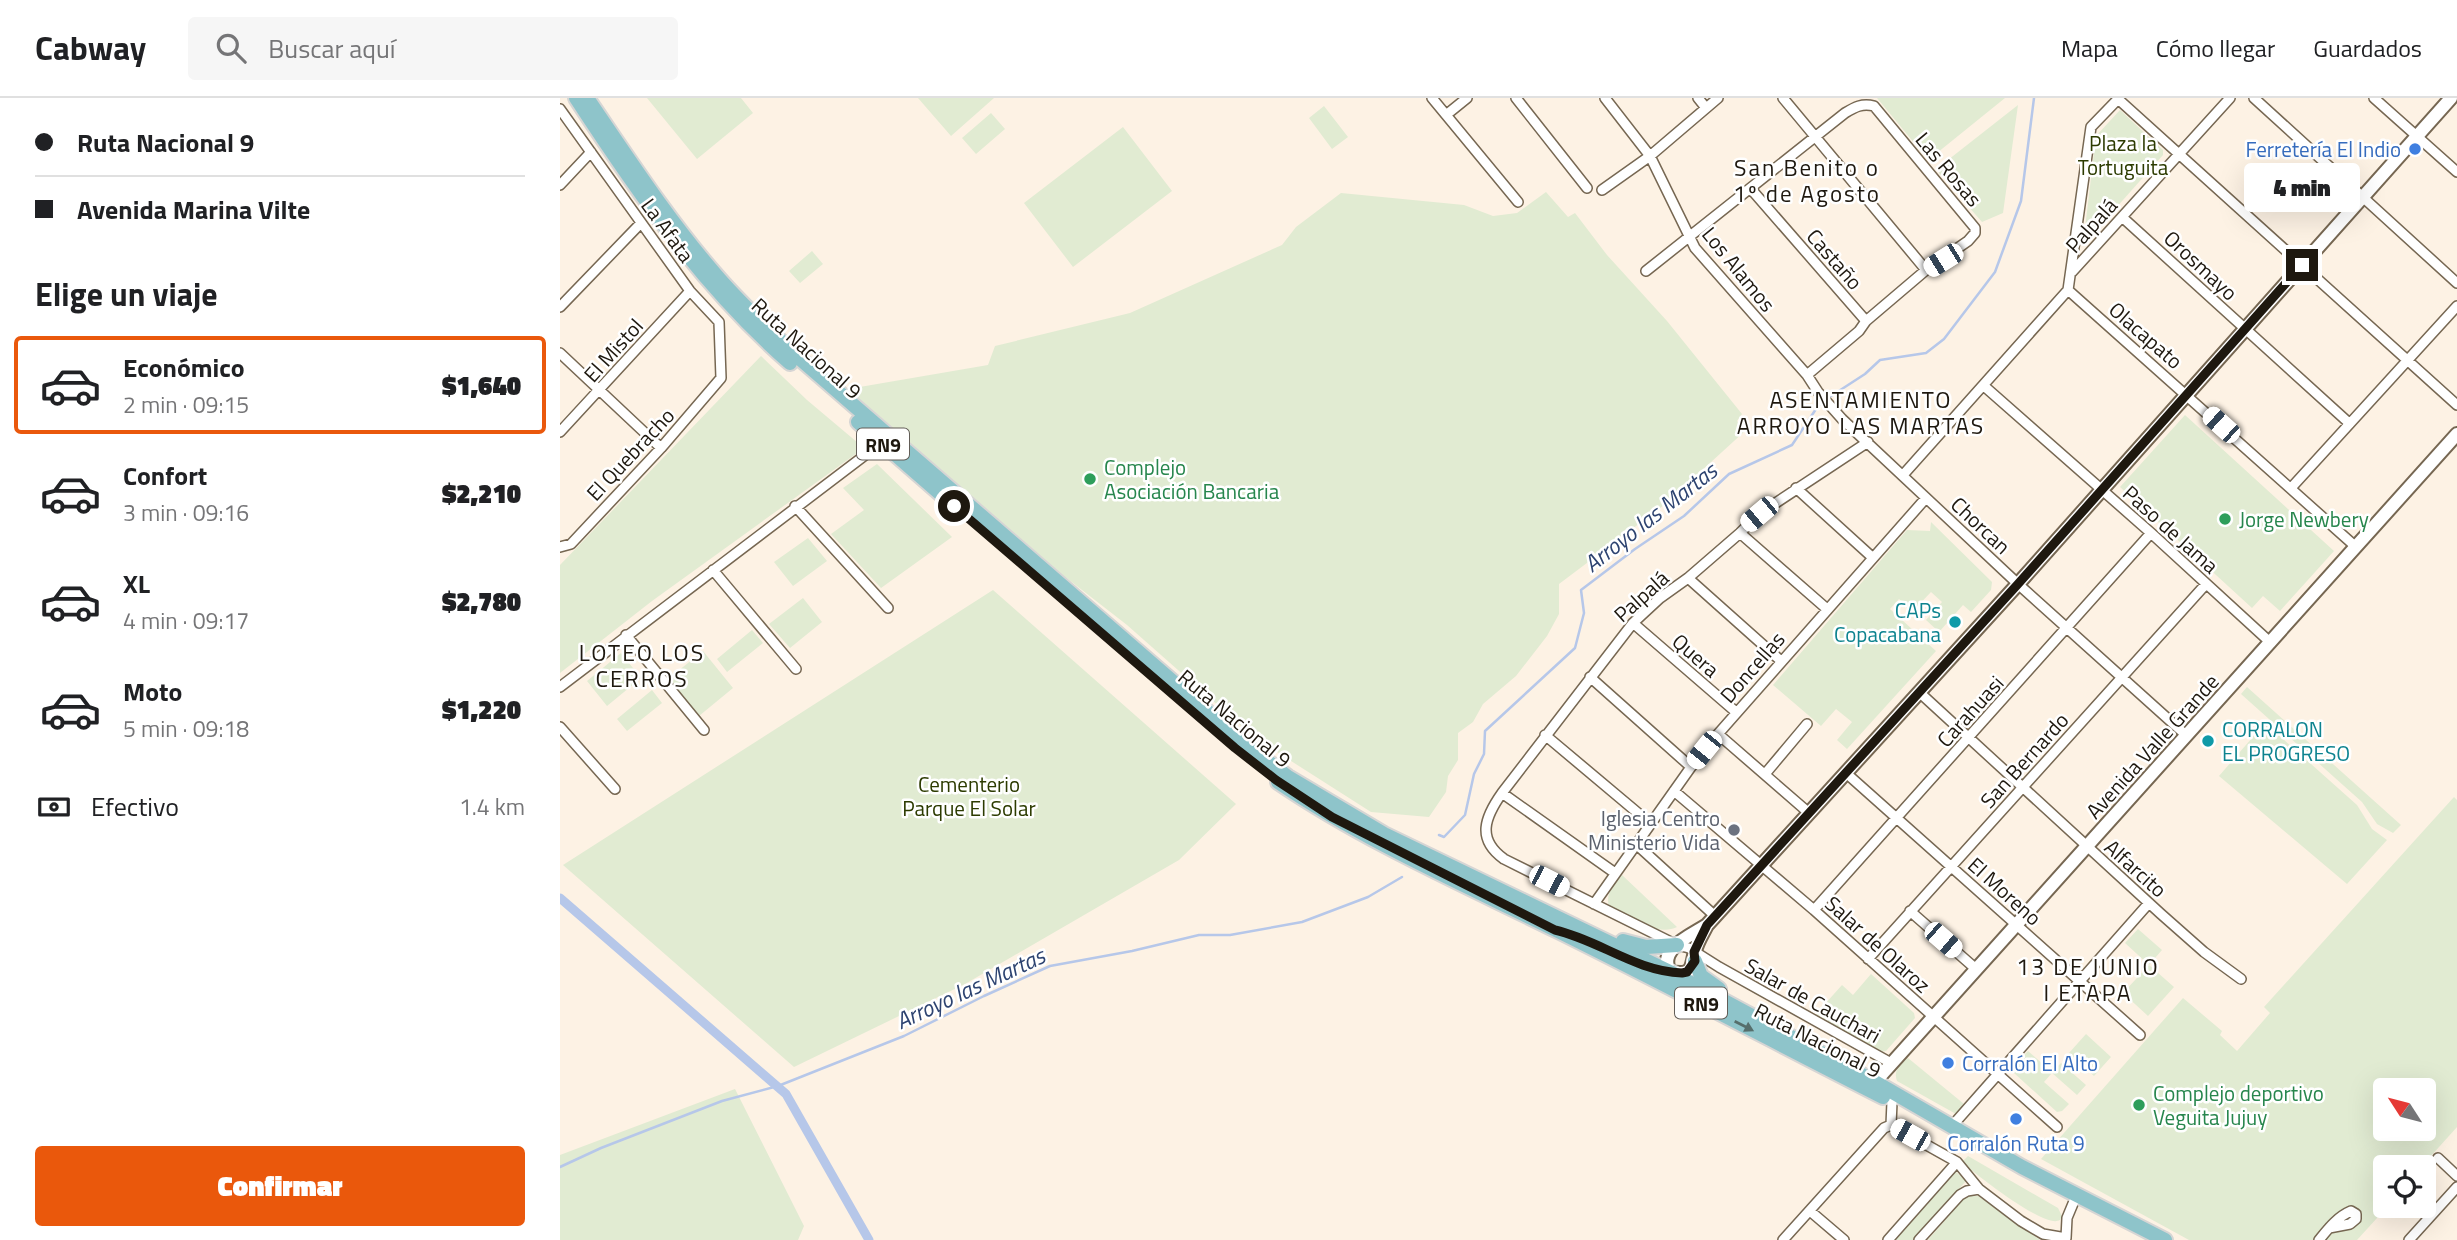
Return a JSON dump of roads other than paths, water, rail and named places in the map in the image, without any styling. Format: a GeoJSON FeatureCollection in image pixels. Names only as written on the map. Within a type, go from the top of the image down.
{"type":"FeatureCollection","features":[{"type":"Feature","properties":{"kind":"main road","name":"Ruta Nacional 9"},"geometry":{"type":"LineString","coordinates":[[576,98],[627,176],[710,284],[760,336],[1235,748],[1276,780],[1332,817],[1685,995],[1989,1154],[2022,1167]]}},
{"type":"Feature","properties":{"kind":"main road","name":"Ruta Nacional 9"},"geometry":{"type":"LineString","coordinates":[[587,98],[686,238],[716,275],[771,332],[1246,745],[1288,777],[1384,834],[1670,972],[1875,1082],[2022,1167],[2165,1240]]}},
{"type":"Feature","properties":{"kind":"main road"},"geometry":{"type":"LineString","coordinates":[[1580,928],[1646,947],[1677,945]]}},
{"type":"Feature","properties":{"kind":"main road"},"geometry":{"type":"LineString","coordinates":[[1555,930],[1571,933],[1647,968],[1670,972],[1685,995]]}},
{"type":"Feature","properties":{"kind":"main road"},"geometry":{"type":"LineString","coordinates":[[1694,964],[1701,976],[1711,984],[1782,1025],[1796,1039]]}},
{"type":"Feature","properties":{"kind":"street"},"geometry":{"type":"LineString","coordinates":[[1432,98],[1518,202]]}},
{"type":"Feature","properties":{"kind":"street"},"geometry":{"type":"LineString","coordinates":[[1446,115],[1467,98]]}},
{"type":"Feature","properties":{"kind":"street"},"geometry":{"type":"LineString","coordinates":[[1516,98],[1587,188]]}},
{"type":"Feature","properties":{"kind":"street","name":"Los Alamos"},"geometry":{"type":"LineString","coordinates":[[1605,98],[1650,156],[1695,248],[1807,375],[1818,392]]}},
{"type":"Feature","properties":{"kind":"street"},"geometry":{"type":"LineString","coordinates":[[1698,98],[1706,108]]}},
{"type":"Feature","properties":{"kind":"street"},"geometry":{"type":"LineString","coordinates":[[1602,190],[1650,156],[1718,98]]}},
{"type":"Feature","properties":{"kind":"street"},"geometry":{"type":"LineString","coordinates":[[1783,98],[1926,270],[1807,375]]}},
{"type":"Feature","properties":{"kind":"street","name":"Palpalá"},"geometry":{"type":"LineString","coordinates":[[2068,290],[2071,273],[2230,98]]}},
{"type":"Feature","properties":{"kind":"street"},"geometry":{"type":"LineString","coordinates":[[2255,98],[2457,283]]}},
{"type":"Feature","properties":{"kind":"street"},"geometry":{"type":"LineString","coordinates":[[2375,98],[2457,172]]}},
{"type":"Feature","properties":{"kind":"street"},"geometry":{"type":"LineString","coordinates":[[1711,920],[1694,964],[1670,972],[1666,956],[1711,920],[1920,692],[2451,98]]}},
{"type":"Feature","properties":{"kind":"street"},"geometry":{"type":"LineString","coordinates":[[2071,273],[2091,127],[2119,99],[2457,405]]}},
{"type":"Feature","properties":{"kind":"street","name":"Las Rosas"},"geometry":{"type":"LineString","coordinates":[[1814,136],[1857,106],[1874,106],[1975,228],[1975,233],[1968,241],[1926,270]]}},
{"type":"Feature","properties":{"kind":"street","name":"La Afata"},"geometry":{"type":"LineString","coordinates":[[560,109],[690,291],[719,322],[721,378]]}},
{"type":"Feature","properties":{"kind":"street"},"geometry":{"type":"LineString","coordinates":[[1646,271],[1814,136]]}},
{"type":"Feature","properties":{"kind":"street"},"geometry":{"type":"LineString","coordinates":[[560,185],[591,152]]}},
{"type":"Feature","properties":{"kind":"street","name":"Castaño"},"geometry":{"type":"LineString","coordinates":[[1751,188],[1866,321]]}},
{"type":"Feature","properties":{"kind":"street","name":"Orosmayo"},"geometry":{"type":"LineString","coordinates":[[2122,216],[2349,423]]}},
{"type":"Feature","properties":{"kind":"street"},"geometry":{"type":"LineString","coordinates":[[560,307],[641,223]]}},
{"type":"Feature","properties":{"kind":"street"},"geometry":{"type":"LineString","coordinates":[[1903,475],[2068,290]]}},
{"type":"Feature","properties":{"kind":"street","name":"Olacapato"},"geometry":{"type":"LineString","coordinates":[[2068,290],[2187,393],[2356,547]]}},
{"type":"Feature","properties":{"kind":"street","name":"El Mistol"},"geometry":{"type":"LineString","coordinates":[[560,432],[690,291]]}},
{"type":"Feature","properties":{"kind":"street"},"geometry":{"type":"LineString","coordinates":[[2291,488],[2457,306]]}},
{"type":"Feature","properties":{"kind":"street"},"geometry":{"type":"LineString","coordinates":[[560,353],[661,448]]}},
{"type":"Feature","properties":{"kind":"street","name":"El Quebracho"},"geometry":{"type":"LineString","coordinates":[[560,547],[571,544],[661,448],[721,378]]}},
{"type":"Feature","properties":{"kind":"street","name":"Paso de Jama"},"geometry":{"type":"LineString","coordinates":[[1984,386],[2271,643]]}},
{"type":"Feature","properties":{"kind":"street","name":"Chorcan"},"geometry":{"type":"LineString","coordinates":[[1818,392],[1842,419],[2018,584],[2187,736]]}},
{"type":"Feature","properties":{"kind":"street","name":"Avenida Valle Grande"},"geometry":{"type":"LineString","coordinates":[[1875,1082],[2456,437]]}},
{"type":"Feature","properties":{"kind":"street","name":"Palpalá"},"geometry":{"type":"LineString","coordinates":[[1486,823],[1502,793],[1633,623],[1759,514],[1796,488],[1851,456],[1868,442]]}},
{"type":"Feature","properties":{"kind":"street"},"geometry":{"type":"LineString","coordinates":[[560,687],[881,443]]}},
{"type":"Feature","properties":{"kind":"street"},"geometry":{"type":"LineString","coordinates":[[1796,488],[1872,557]]}},
{"type":"Feature","properties":{"kind":"street","name":"Doncellas"},"geometry":{"type":"LineString","coordinates":[[1594,904],[1717,734],[1926,498]]}},
{"type":"Feature","properties":{"kind":"street"},"geometry":{"type":"LineString","coordinates":[[795,506],[888,608]]}},
{"type":"Feature","properties":{"kind":"street"},"geometry":{"type":"LineString","coordinates":[[1740,533],[1827,609]]}},
{"type":"Feature","properties":{"kind":"street","name":"Carahuasi"},"geometry":{"type":"LineString","coordinates":[[1814,910],[2151,533]]}},
{"type":"Feature","properties":{"kind":"street"},"geometry":{"type":"LineString","coordinates":[[713,570],[796,668]]}},
{"type":"Feature","properties":{"kind":"street"},"geometry":{"type":"LineString","coordinates":[[1688,578],[1781,661]]}},
{"type":"Feature","properties":{"kind":"street","name":"San Bernardo"},"geometry":{"type":"LineString","coordinates":[[1868,959],[2206,584]]}},
{"type":"Feature","properties":{"kind":"street","name":"Quera"},"geometry":{"type":"LineString","coordinates":[[1633,623],[1736,712]]}},
{"type":"Feature","properties":{"kind":"street"},"geometry":{"type":"LineString","coordinates":[[626,635],[704,730]]}},
{"type":"Feature","properties":{"kind":"street"},"geometry":{"type":"LineString","coordinates":[[1590,677],[1691,767]]}},
{"type":"Feature","properties":{"kind":"street","name":"Alfarcito"},"geometry":{"type":"LineString","coordinates":[[1920,692],[2149,903],[2204,952],[2241,979]]}},
{"type":"Feature","properties":{"kind":"street"},"geometry":{"type":"LineString","coordinates":[[1765,774],[1807,724]]}},
{"type":"Feature","properties":{"kind":"street"},"geometry":{"type":"LineString","coordinates":[[560,727],[615,789]]}},
{"type":"Feature","properties":{"kind":"street"},"geometry":{"type":"LineString","coordinates":[[1717,734],[1809,813]]}},
{"type":"Feature","properties":{"kind":"street"},"geometry":{"type":"LineString","coordinates":[[1545,735],[1651,824]]}},
{"type":"Feature","properties":{"kind":"street","name":"El Moreno"},"geometry":{"type":"LineString","coordinates":[[1846,772],[2140,1035]]}},
{"type":"Feature","properties":{"kind":"street","name":"Salar de Olaroz"},"geometry":{"type":"LineString","coordinates":[[1674,791],[1814,910],[2057,1127]]}},
{"type":"Feature","properties":{"kind":"street"},"geometry":{"type":"LineString","coordinates":[[1502,793],[1615,873]]}},
{"type":"Feature","properties":{"kind":"street","name":"Salar de Cauchari"},"geometry":{"type":"LineString","coordinates":[[1486,823],[1486,836],[1494,852],[1677,945],[1684,945],[1694,964]]}},
{"type":"Feature","properties":{"kind":"street"},"geometry":{"type":"LineString","coordinates":[[1636,844],[1711,920]]}},
{"type":"Feature","properties":{"kind":"street"},"geometry":{"type":"LineString","coordinates":[[1952,1126],[2149,903]]}},
{"type":"Feature","properties":{"kind":"street"},"geometry":{"type":"LineString","coordinates":[[1910,911],[1976,969]]}},
{"type":"Feature","properties":{"kind":"street","name":"Salar de Cauchari"},"geometry":{"type":"LineString","coordinates":[[1694,964],[1719,967],[1891,1063]]}},
{"type":"Feature","properties":{"kind":"street","name":"Salar de Cauchari"},"geometry":{"type":"LineString","coordinates":[[1694,964],[1719,967]]}},
{"type":"Feature","properties":{"kind":"street"},"geometry":{"type":"LineString","coordinates":[[1891,1125],[1892,1102]]}},
{"type":"Feature","properties":{"kind":"street"},"geometry":{"type":"LineString","coordinates":[[1891,1125],[1957,1162],[1979,1189],[2043,1234],[2066,1238],[2067,1218],[2077,1194]]}},
{"type":"Feature","properties":{"kind":"street"},"geometry":{"type":"LineString","coordinates":[[1783,1240],[1884,1128],[1891,1125]]}},
{"type":"Feature","properties":{"kind":"street"},"geometry":{"type":"LineString","coordinates":[[2438,1158],[2457,1176]]}},
{"type":"Feature","properties":{"kind":"street"},"geometry":{"type":"LineString","coordinates":[[1888,1240],[1957,1162]]}},
{"type":"Feature","properties":{"kind":"street"},"geometry":{"type":"LineString","coordinates":[[2409,1240],[2457,1187]]}},
{"type":"Feature","properties":{"kind":"street"},"geometry":{"type":"LineString","coordinates":[[1919,1240],[1960,1195],[1979,1189]]}},
{"type":"Feature","properties":{"kind":"street"},"geometry":{"type":"LineString","coordinates":[[1810,1210],[1844,1240]]}},
{"type":"Feature","properties":{"kind":"street"},"geometry":{"type":"LineString","coordinates":[[2319,1240],[2329,1228]]}},
{"type":"Feature","properties":{"kind":"waterway","name":"Arroyo las Martas"},"geometry":{"type":"LineString","coordinates":[[1828,398],[1865,374],[1880,360],[1926,353],[1944,339],[1995,272],[2021,201],[2034,98]]}},
{"type":"Feature","properties":{"kind":"waterway","name":"Arroyo las Martas"},"geometry":{"type":"LineString","coordinates":[[1439,835],[1444,837],[1465,815],[1474,774],[1484,754],[1485,731],[1575,648],[1584,613],[1581,590],[1684,516],[1729,474],[1792,445],[1823,402]]}},
{"type":"Feature","properties":{"kind":"waterway","name":"Arroyo las Martas"},"geometry":{"type":"LineString","coordinates":[[560,1167],[601,1148],[722,1101],[778,1086],[904,1036],[1050,966],[1199,935],[1230,935],[1302,922],[1368,897],[1402,877]]}},
{"type":"Feature","properties":{"kind":"waterway"},"geometry":{"type":"LineString","coordinates":[[560,898],[786,1094],[869,1240]]}},
{"type":"Feature","properties":{"kind":"place","name":"Ferretería El Indio"},"geometry":{"type":"Point","coordinates":[2415,149]}},
{"type":"Feature","properties":{"kind":"place","name":"Complejo Asociación Bancaria"},"geometry":{"type":"Point","coordinates":[1090,479]}},
{"type":"Feature","properties":{"kind":"place","name":"Jorge Newbery"},"geometry":{"type":"Point","coordinates":[2225,519]}},
{"type":"Feature","properties":{"kind":"place","name":"CAPs Copacabana"},"geometry":{"type":"Point","coordinates":[1955,622]}},
{"type":"Feature","properties":{"kind":"place","name":"CORRALON EL PROGRESO"},"geometry":{"type":"Point","coordinates":[2208,741]}},
{"type":"Feature","properties":{"kind":"place","name":"Iglesia Centro Ministerio Vida"},"geometry":{"type":"Point","coordinates":[1734,830]}},
{"type":"Feature","properties":{"kind":"place","name":"Corralón El Alto"},"geometry":{"type":"Point","coordinates":[1948,1063]}},
{"type":"Feature","properties":{"kind":"place","name":"Complejo deportivo Veguita Jujuy"},"geometry":{"type":"Point","coordinates":[2139,1105]}},
{"type":"Feature","properties":{"kind":"place","name":"Corralón Ruta 9"},"geometry":{"type":"Point","coordinates":[2016,1119]}},
{"type":"Feature","properties":{"kind":"district","name":"San Benito o 1º de Agosto"},"geometry":{"type":"Point","coordinates":[1807,180]}},
{"type":"Feature","properties":{"kind":"district","name":"ASENTAMIENTO ARROYO LAS MARTAS"},"geometry":{"type":"Point","coordinates":[1861,412]}},
{"type":"Feature","properties":{"kind":"district","name":"LOTEO LOS CERROS"},"geometry":{"type":"Point","coordinates":[642,665]}},
{"type":"Feature","properties":{"kind":"district","name":"13 DE JUNIO I ETAPA"},"geometry":{"type":"Point","coordinates":[2088,979]}},
{"type":"Feature","properties":{"kind":"park label","name":"Plaza la Tortuguita"},"geometry":{"type":"Point","coordinates":[2123,155]}},
{"type":"Feature","properties":{"kind":"park label","name":"Cementerio Parque El Solar"},"geometry":{"type":"Point","coordinates":[969,796]}}]}
